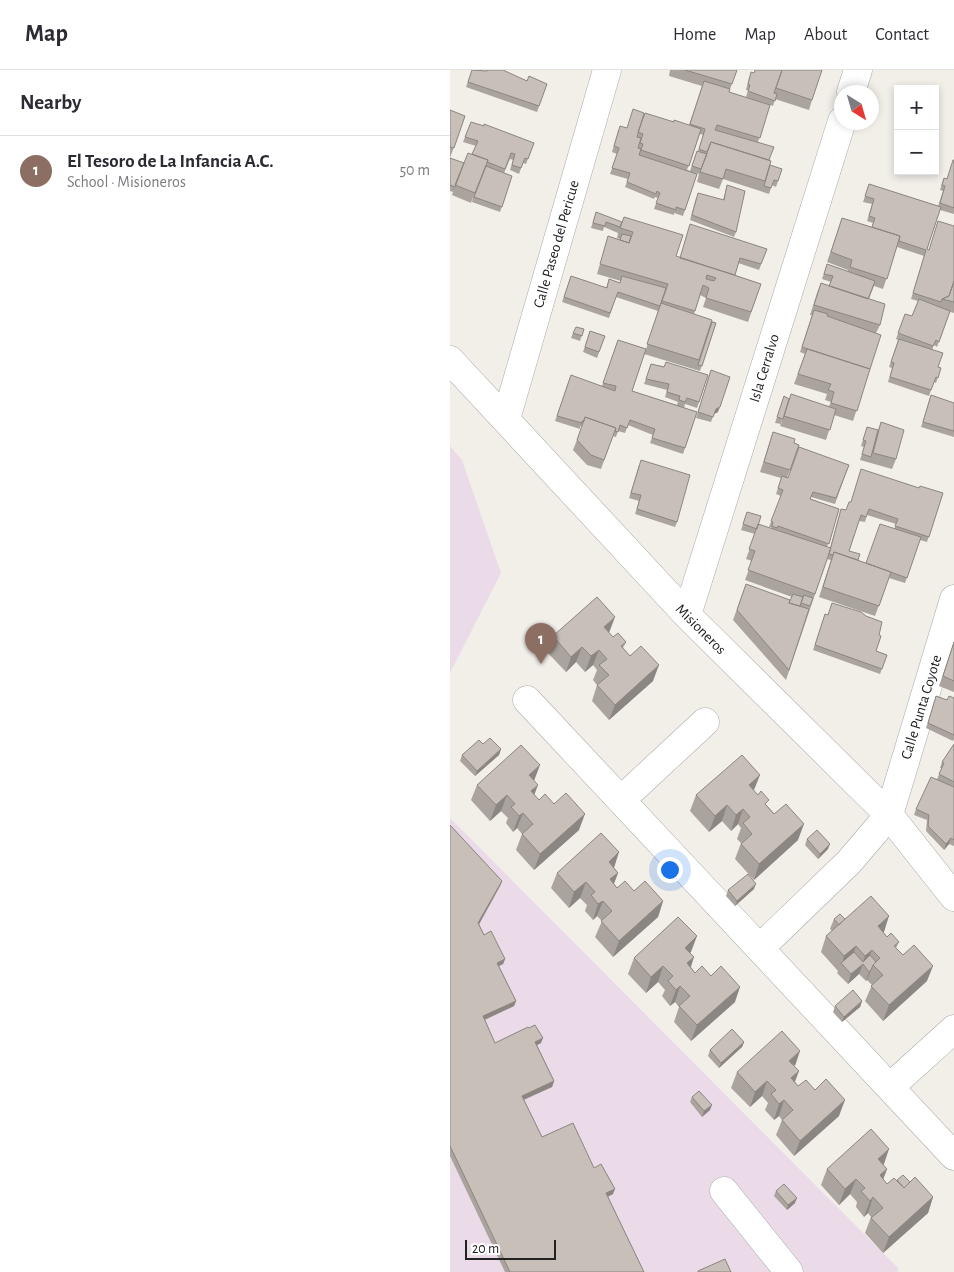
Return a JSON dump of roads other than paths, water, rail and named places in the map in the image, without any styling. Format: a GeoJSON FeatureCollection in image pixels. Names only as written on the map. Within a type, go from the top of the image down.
{"type":"FeatureCollection","features":[{"type":"Feature","properties":{"kind":"street","name":"Calle Paseo del Pericue"},"geometry":{"type":"LineString","coordinates":[[506,419],[607,70]]}},
{"type":"Feature","properties":{"kind":"street"},"geometry":{"type":"LineString","coordinates":[[853,85],[858,70]]}},
{"type":"Feature","properties":{"kind":"street","name":"Isla Cerralvo"},"geometry":{"type":"LineString","coordinates":[[687,615],[839,130]]}},
{"type":"Feature","properties":{"kind":"street","name":"Misioneros"},"geometry":{"type":"LineString","coordinates":[[450,360],[687,615],[889,815],[954,897]]}},
{"type":"Feature","properties":{"kind":"street","name":"Calle Punta Coyote"},"geometry":{"type":"LineString","coordinates":[[889,815],[954,599]]}},
{"type":"Feature","properties":{"kind":"street"},"geometry":{"type":"LineString","coordinates":[[527,700],[954,1156]]}},
{"type":"Feature","properties":{"kind":"street"},"geometry":{"type":"LineString","coordinates":[[622,800],[705,722]]}},
{"type":"Feature","properties":{"kind":"street"},"geometry":{"type":"LineString","coordinates":[[760,948],[849,862],[889,815]]}},
{"type":"Feature","properties":{"kind":"street"},"geometry":{"type":"LineString","coordinates":[[890,1087],[954,1029]]}},
{"type":"Feature","properties":{"kind":"street"},"geometry":{"type":"LineString","coordinates":[[724,1191],[789,1272]]}},
{"type":"Feature","properties":{"kind":"place","name":"El Tesoro de La Infancia A.C."},"geometry":{"type":"Point","coordinates":[541,664]}}]}
